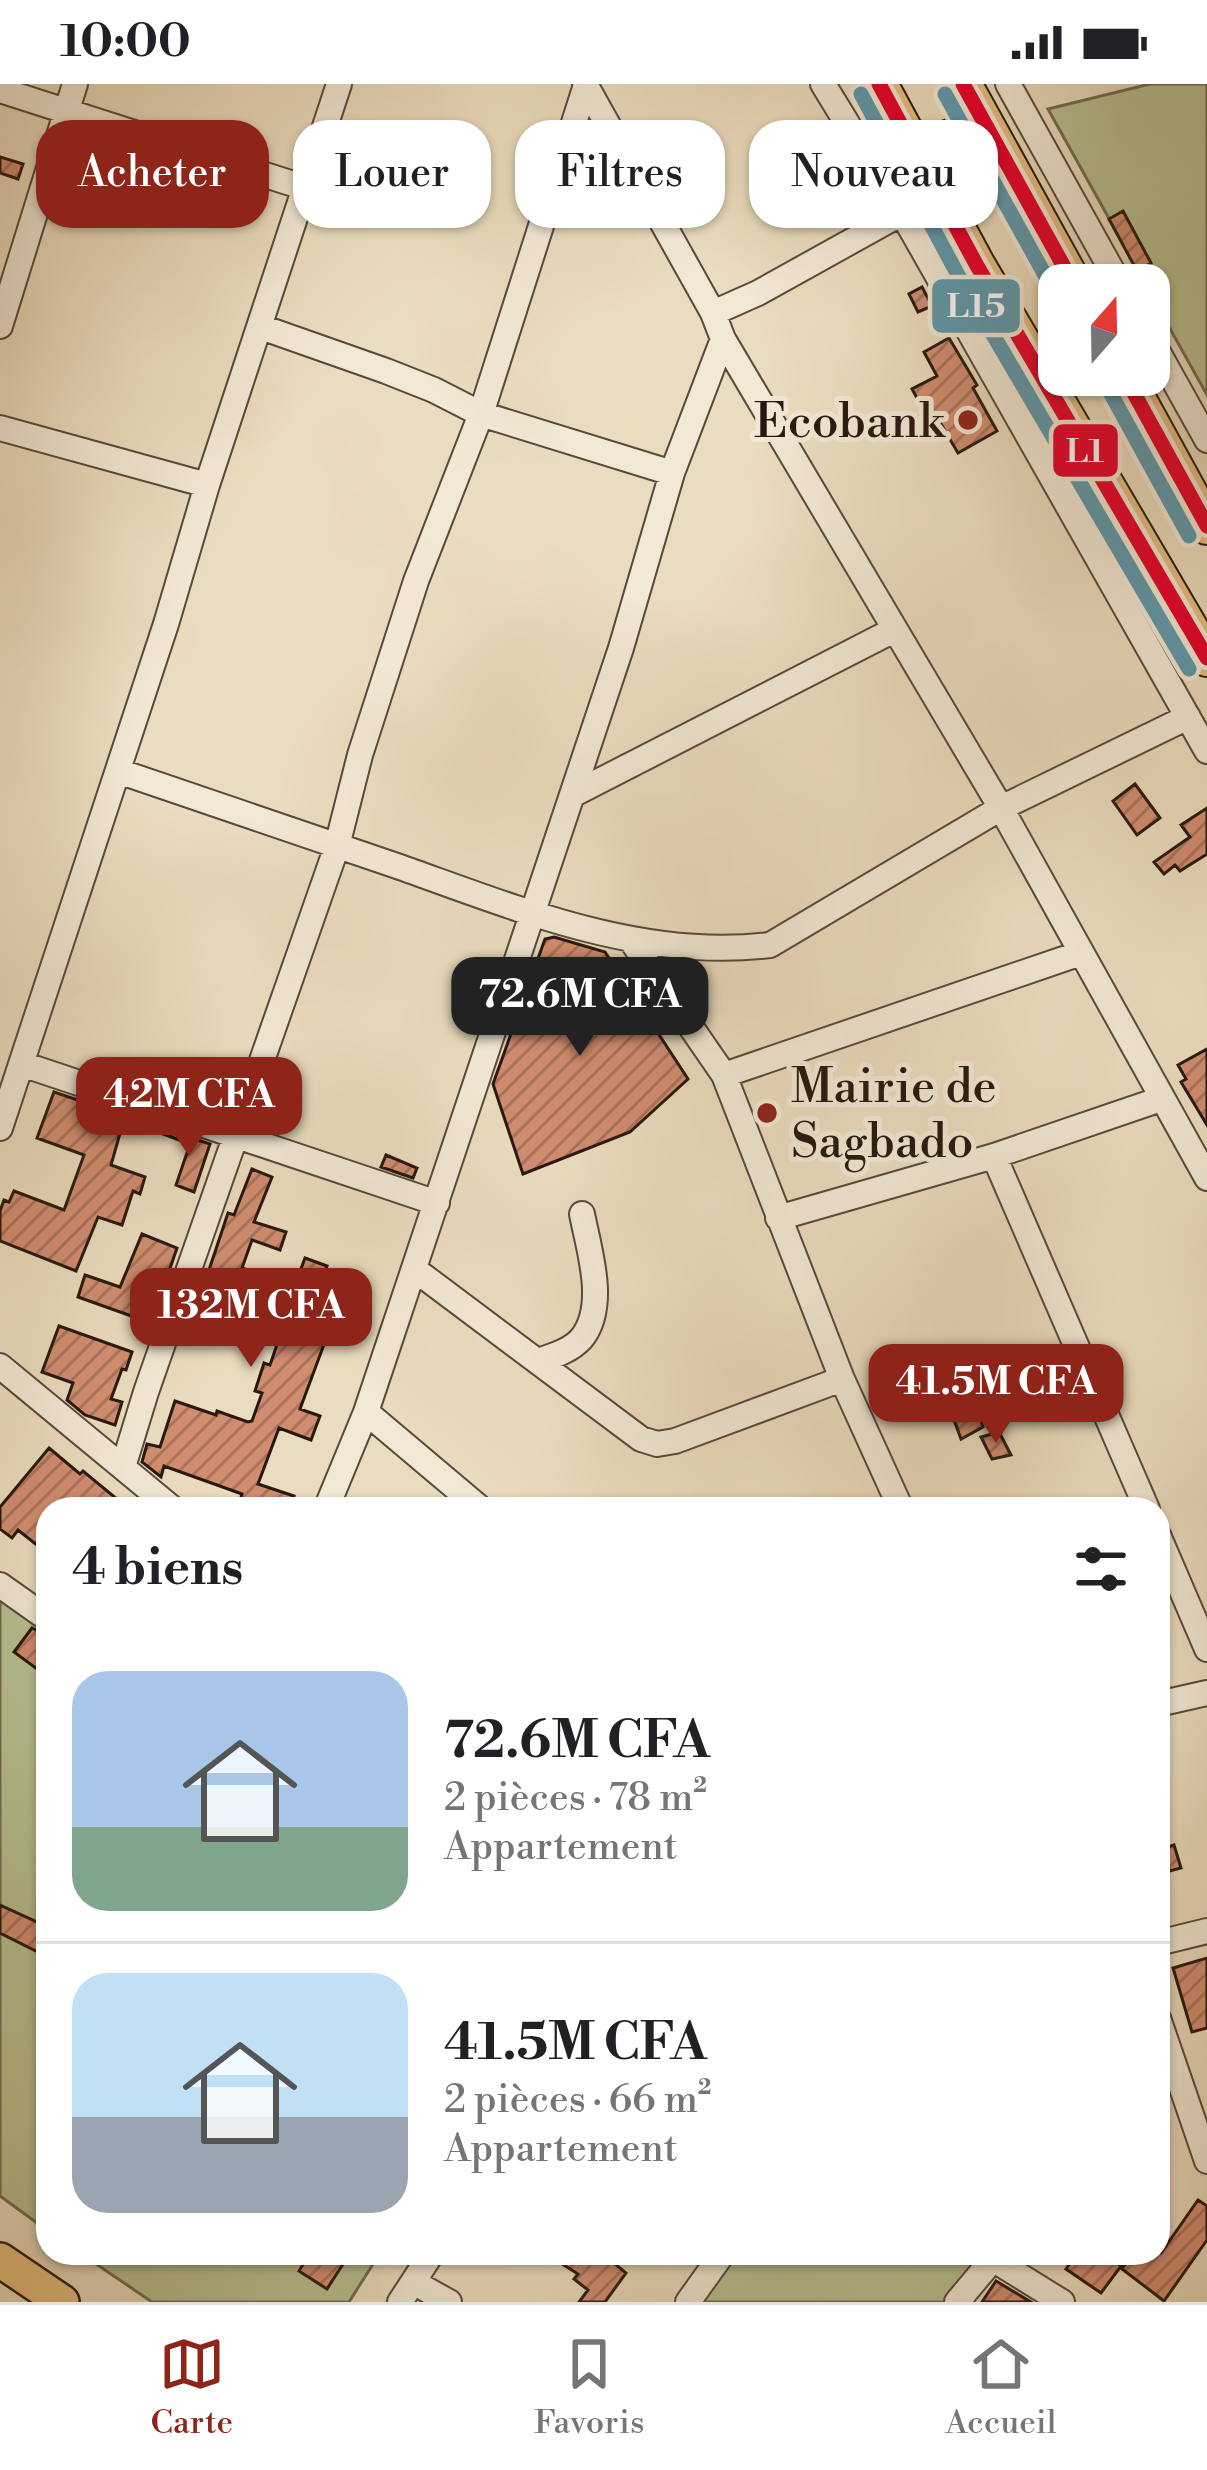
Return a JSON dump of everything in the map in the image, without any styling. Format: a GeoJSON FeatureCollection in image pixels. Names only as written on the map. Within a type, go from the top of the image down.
{"type":"FeatureCollection","features":[{"type":"Feature","properties":{"kind":"highway"},"geometry":{"type":"LineString","coordinates":[[896,103],[917,141],[950,139],[969,128],[971,98]]}},
{"type":"Feature","properties":{"kind":"highway"},"geometry":{"type":"LineString","coordinates":[[971,98],[1062,264]]}},
{"type":"Feature","properties":{"kind":"highway"},"geometry":{"type":"LineString","coordinates":[[896,103],[976,264],[1207,658]]}},
{"type":"Feature","properties":{"kind":"highway"},"geometry":{"type":"LineString","coordinates":[[1136,396],[1207,526]]}},
{"type":"Feature","properties":{"kind":"main road"},"geometry":{"type":"LineString","coordinates":[[0,2260],[62,2302]]}},
{"type":"Feature","properties":{"kind":"street"},"geometry":{"type":"LineString","coordinates":[[0,326],[75,84]]}},
{"type":"Feature","properties":{"kind":"street"},"geometry":{"type":"LineString","coordinates":[[328,120],[339,84]]}},
{"type":"Feature","properties":{"kind":"street"},"geometry":{"type":"LineString","coordinates":[[586,84],[723,339],[1001,808],[1207,1178]]}},
{"type":"Feature","properties":{"kind":"street"},"geometry":{"type":"LineString","coordinates":[[123,1467],[337,846],[360,755],[416,581],[481,414],[586,84]]}},
{"type":"Feature","properties":{"kind":"street"},"geometry":{"type":"LineString","coordinates":[[824,84],[846,120]]}},
{"type":"Feature","properties":{"kind":"street"},"geometry":{"type":"LineString","coordinates":[[971,98],[1014,86],[1109,264]]}},
{"type":"Feature","properties":{"kind":"street"},"geometry":{"type":"LineString","coordinates":[[0,90],[293,184]]}},
{"type":"Feature","properties":{"kind":"street"},"geometry":{"type":"LineString","coordinates":[[0,1128],[293,228]]}},
{"type":"Feature","properties":{"kind":"street"},"geometry":{"type":"LineString","coordinates":[[713,313],[876,228]]}},
{"type":"Feature","properties":{"kind":"street"},"geometry":{"type":"LineString","coordinates":[[910,228],[1207,751]]}},
{"type":"Feature","properties":{"kind":"street"},"geometry":{"type":"LineString","coordinates":[[261,327],[386,371],[481,414],[672,473]]}},
{"type":"Feature","properties":{"kind":"street"},"geometry":{"type":"LineString","coordinates":[[331,1497],[366,1412],[621,648],[672,473],[723,339]]}},
{"type":"Feature","properties":{"kind":"street"},"geometry":{"type":"LineString","coordinates":[[1170,374],[1207,440]]}},
{"type":"Feature","properties":{"kind":"street"},"geometry":{"type":"LineString","coordinates":[[0,428],[207,485]]}},
{"type":"Feature","properties":{"kind":"street"},"geometry":{"type":"LineString","coordinates":[[572,795],[894,631]]}},
{"type":"Feature","properties":{"kind":"street"},"geometry":{"type":"LineString","coordinates":[[118,771],[534,914],[631,940],[718,948],[770,945],[1001,808],[1188,718]]}},
{"type":"Feature","properties":{"kind":"street"},"geometry":{"type":"LineString","coordinates":[[631,940],[724,1075],[842,1379],[896,1497]]}},
{"type":"Feature","properties":{"kind":"street"},"geometry":{"type":"LineString","coordinates":[[724,1075],[1081,953]]}},
{"type":"Feature","properties":{"kind":"street"},"geometry":{"type":"LineString","coordinates":[[22,1064],[436,1203]]}},
{"type":"Feature","properties":{"kind":"street"},"geometry":{"type":"LineString","coordinates":[[778,1218],[994,1156],[1161,1099]]}},
{"type":"Feature","properties":{"kind":"street"},"geometry":{"type":"LineString","coordinates":[[994,1156],[1142,1497]]}},
{"type":"Feature","properties":{"kind":"street"},"geometry":{"type":"LineString","coordinates":[[538,1361],[568,1350],[584,1336],[590,1319],[596,1286],[581,1214]]}},
{"type":"Feature","properties":{"kind":"street"},"geometry":{"type":"LineString","coordinates":[[414,1269],[641,1439],[657,1444],[675,1442],[842,1379]]}},
{"type":"Feature","properties":{"kind":"street"},"geometry":{"type":"LineString","coordinates":[[0,1366],[159,1497]]}},
{"type":"Feature","properties":{"kind":"street"},"geometry":{"type":"LineString","coordinates":[[366,1412],[467,1497]]}},
{"type":"Feature","properties":{"kind":"street"},"geometry":{"type":"LineString","coordinates":[[1170,1563],[1207,1649]]}},
{"type":"Feature","properties":{"kind":"street"},"geometry":{"type":"LineString","coordinates":[[0,1585],[36,1610]]}},
{"type":"Feature","properties":{"kind":"street"},"geometry":{"type":"LineString","coordinates":[[1170,1701],[1207,1693]]}},
{"type":"Feature","properties":{"kind":"street"},"geometry":{"type":"LineString","coordinates":[[1170,1940],[1207,1931]]}},
{"type":"Feature","properties":{"kind":"street"},"geometry":{"type":"LineString","coordinates":[[1170,2075],[1207,2161]]}},
{"type":"Feature","properties":{"kind":"street"},"geometry":{"type":"LineString","coordinates":[[424,2265],[406,2292],[449,2302]]}},
{"type":"Feature","properties":{"kind":"street"},"geometry":{"type":"LineString","coordinates":[[688,2302],[714,2265]]}},
{"type":"Feature","properties":{"kind":"street"},"geometry":{"type":"LineString","coordinates":[[957,2302],[984,2265]]}},
{"type":"Feature","properties":{"kind":"street"},"geometry":{"type":"LineString","coordinates":[[1006,2265],[1062,2302]]}},
{"type":"Feature","properties":{"kind":"green space"},"geometry":{"type":"Polygon","coordinates":[[[1150,84],[1207,84],[1207,395],[1170,329],[1170,264],[1134,264],[1048,109],[1150,84]]]}},
{"type":"Feature","properties":{"kind":"green space"},"geometry":{"type":"Polygon","coordinates":[[[0,1597],[36,1622],[36,2222],[0,2196],[0,1597]]]}},
{"type":"Feature","properties":{"kind":"green space"},"geometry":{"type":"Polygon","coordinates":[[[98,2265],[372,2265],[349,2302],[152,2302],[98,2265]]]}},
{"type":"Feature","properties":{"kind":"green space"},"geometry":{"type":"Polygon","coordinates":[[[725,2265],[974,2265],[946,2302],[700,2302],[725,2265]]]}},
{"type":"Feature","properties":{"kind":"building"},"geometry":{"type":"Polygon","coordinates":[[[0,157],[23,164],[18,179],[0,173],[0,157]]]}},
{"type":"Feature","properties":{"kind":"building"},"geometry":{"type":"Polygon","coordinates":[[[1123,211],[1151,263],[1133,264],[1109,219],[1123,211]]]}},
{"type":"Feature","properties":{"kind":"building"},"geometry":{"type":"Polygon","coordinates":[[[922,287],[932,306],[918,312],[909,294],[922,287]]]}},
{"type":"Feature","properties":{"kind":"building"},"geometry":{"type":"Polygon","coordinates":[[[949,338],[997,431],[958,453],[941,424],[911,440],[903,425],[925,413],[912,389],[937,376],[924,352],[949,338]]]}},
{"type":"Feature","properties":{"kind":"building"},"geometry":{"type":"Polygon","coordinates":[[[1135,784],[1160,818],[1137,835],[1113,801],[1135,784]]]}},
{"type":"Feature","properties":{"kind":"building"},"geometry":{"type":"Polygon","coordinates":[[[1207,808],[1207,854],[1180,871],[1175,865],[1164,874],[1154,862],[1190,837],[1181,825],[1207,808]]]}},
{"type":"Feature","properties":{"kind":"building"},"geometry":{"type":"Polygon","coordinates":[[[554,937],[605,952],[688,1079],[630,1132],[523,1174],[493,1084],[545,939],[554,937]]]}},
{"type":"Feature","properties":{"kind":"building"},"geometry":{"type":"Polygon","coordinates":[[[1207,1049],[1207,1125],[1181,1082],[1186,1079],[1178,1065],[1207,1049]]]}},
{"type":"Feature","properties":{"kind":"building"},"geometry":{"type":"Polygon","coordinates":[[[54,1092],[125,1116],[111,1165],[145,1177],[140,1194],[133,1191],[122,1225],[98,1217],[76,1271],[0,1241],[4,1200],[9,1202],[14,1191],[64,1210],[84,1155],[37,1138],[54,1092]]]}},
{"type":"Feature","properties":{"kind":"building"},"geometry":{"type":"Polygon","coordinates":[[[151,1125],[210,1144],[194,1192],[176,1185],[190,1144],[150,1129],[151,1125]]]}},
{"type":"Feature","properties":{"kind":"building"},"geometry":{"type":"Polygon","coordinates":[[[386,1155],[417,1168],[413,1178],[381,1167],[386,1155]]]}},
{"type":"Feature","properties":{"kind":"building"},"geometry":{"type":"Polygon","coordinates":[[[252,1169],[272,1177],[254,1222],[286,1232],[280,1250],[252,1240],[242,1268],[295,1285],[305,1258],[327,1266],[307,1323],[329,1331],[300,1409],[320,1416],[311,1440],[279,1428],[258,1484],[294,1497],[241,1497],[164,1466],[161,1477],[142,1462],[147,1444],[160,1447],[175,1401],[252,1421],[262,1393],[255,1391],[264,1363],[270,1365],[288,1312],[204,1285],[228,1213],[234,1215],[252,1169]]]}},
{"type":"Feature","properties":{"kind":"building"},"geometry":{"type":"Polygon","coordinates":[[[142,1234],[177,1248],[151,1323],[78,1297],[85,1275],[120,1287],[142,1234]]]}},
{"type":"Feature","properties":{"kind":"building"},"geometry":{"type":"Polygon","coordinates":[[[59,1326],[132,1352],[111,1399],[122,1402],[115,1425],[85,1415],[67,1400],[73,1383],[42,1372],[59,1326]]]}},
{"type":"Feature","properties":{"kind":"building"},"geometry":{"type":"Polygon","coordinates":[[[970,1385],[983,1427],[961,1439],[944,1392],[970,1385]]]}},
{"type":"Feature","properties":{"kind":"building"},"geometry":{"type":"Polygon","coordinates":[[[999,1432],[1011,1455],[992,1459],[981,1437],[999,1432]]]}},
{"type":"Feature","properties":{"kind":"building"},"geometry":{"type":"Polygon","coordinates":[[[49,1448],[114,1497],[36,1497],[36,1544],[18,1530],[12,1538],[0,1529],[0,1507],[49,1448]]]}},
{"type":"Feature","properties":{"kind":"building"},"geometry":{"type":"Polygon","coordinates":[[[32,1628],[36,1630],[36,1668],[14,1652],[32,1628]]]}},
{"type":"Feature","properties":{"kind":"building"},"geometry":{"type":"Polygon","coordinates":[[[1174,1845],[1181,1868],[1170,1871],[1170,1846],[1174,1845]]]}},
{"type":"Feature","properties":{"kind":"building"},"geometry":{"type":"Polygon","coordinates":[[[0,1905],[36,1922],[36,1951],[0,1933],[0,1905]]]}},
{"type":"Feature","properties":{"kind":"building"},"geometry":{"type":"Polygon","coordinates":[[[1207,1958],[1207,2028],[1192,2032],[1173,1968],[1207,1958]]]}},
{"type":"Feature","properties":{"kind":"building"},"geometry":{"type":"Polygon","coordinates":[[[1198,2200],[1207,2206],[1207,2240],[1164,2301],[1122,2269],[1125,2265],[1170,2265],[1170,2240],[1198,2200]]]}},
{"type":"Feature","properties":{"kind":"building"},"geometry":{"type":"Polygon","coordinates":[[[303,2265],[342,2265],[327,2289],[299,2271],[303,2265]]]}},
{"type":"Feature","properties":{"kind":"building"},"geometry":{"type":"Polygon","coordinates":[[[564,2265],[616,2265],[626,2273],[605,2302],[579,2302],[588,2290],[574,2279],[578,2274],[564,2265]]]}},
{"type":"Feature","properties":{"kind":"building"},"geometry":{"type":"Polygon","coordinates":[[[1069,2265],[1121,2266],[1101,2293],[1066,2269],[1069,2265]]]}},
{"type":"Feature","properties":{"kind":"building"},"geometry":{"type":"Polygon","coordinates":[[[996,2281],[1031,2302],[982,2302],[996,2281]]]}},
{"type":"Feature","properties":{"kind":"transit line","name":"L1"},"geometry":{"type":"LineString","coordinates":[[879,84],[976,264],[1207,658]]}},
{"type":"Feature","properties":{"kind":"transit line","name":"L1"},"geometry":{"type":"LineString","coordinates":[[963,84],[1062,264]]}},
{"type":"Feature","properties":{"kind":"transit line","name":"L15"},"geometry":{"type":"LineString","coordinates":[[861,94],[958,275],[1189,669]]}},
{"type":"Feature","properties":{"kind":"transit line","name":"L15"},"geometry":{"type":"LineString","coordinates":[[945,94],[1039,264]]}},
{"type":"Feature","properties":{"kind":"transit line","name":"L15"},"geometry":{"type":"LineString","coordinates":[[1112,396],[1189,536]]}},
{"type":"Feature","properties":{"kind":"transit line","name":"L1"},"geometry":{"type":"LineString","coordinates":[[1136,396],[1207,526]]}},
{"type":"Feature","properties":{"kind":"place","name":"Ecobank"},"geometry":{"type":"Point","coordinates":[968,420]}},
{"type":"Feature","properties":{"kind":"place","name":"Mairie de Sagbado"},"geometry":{"type":"Point","coordinates":[767,1113]}}]}
